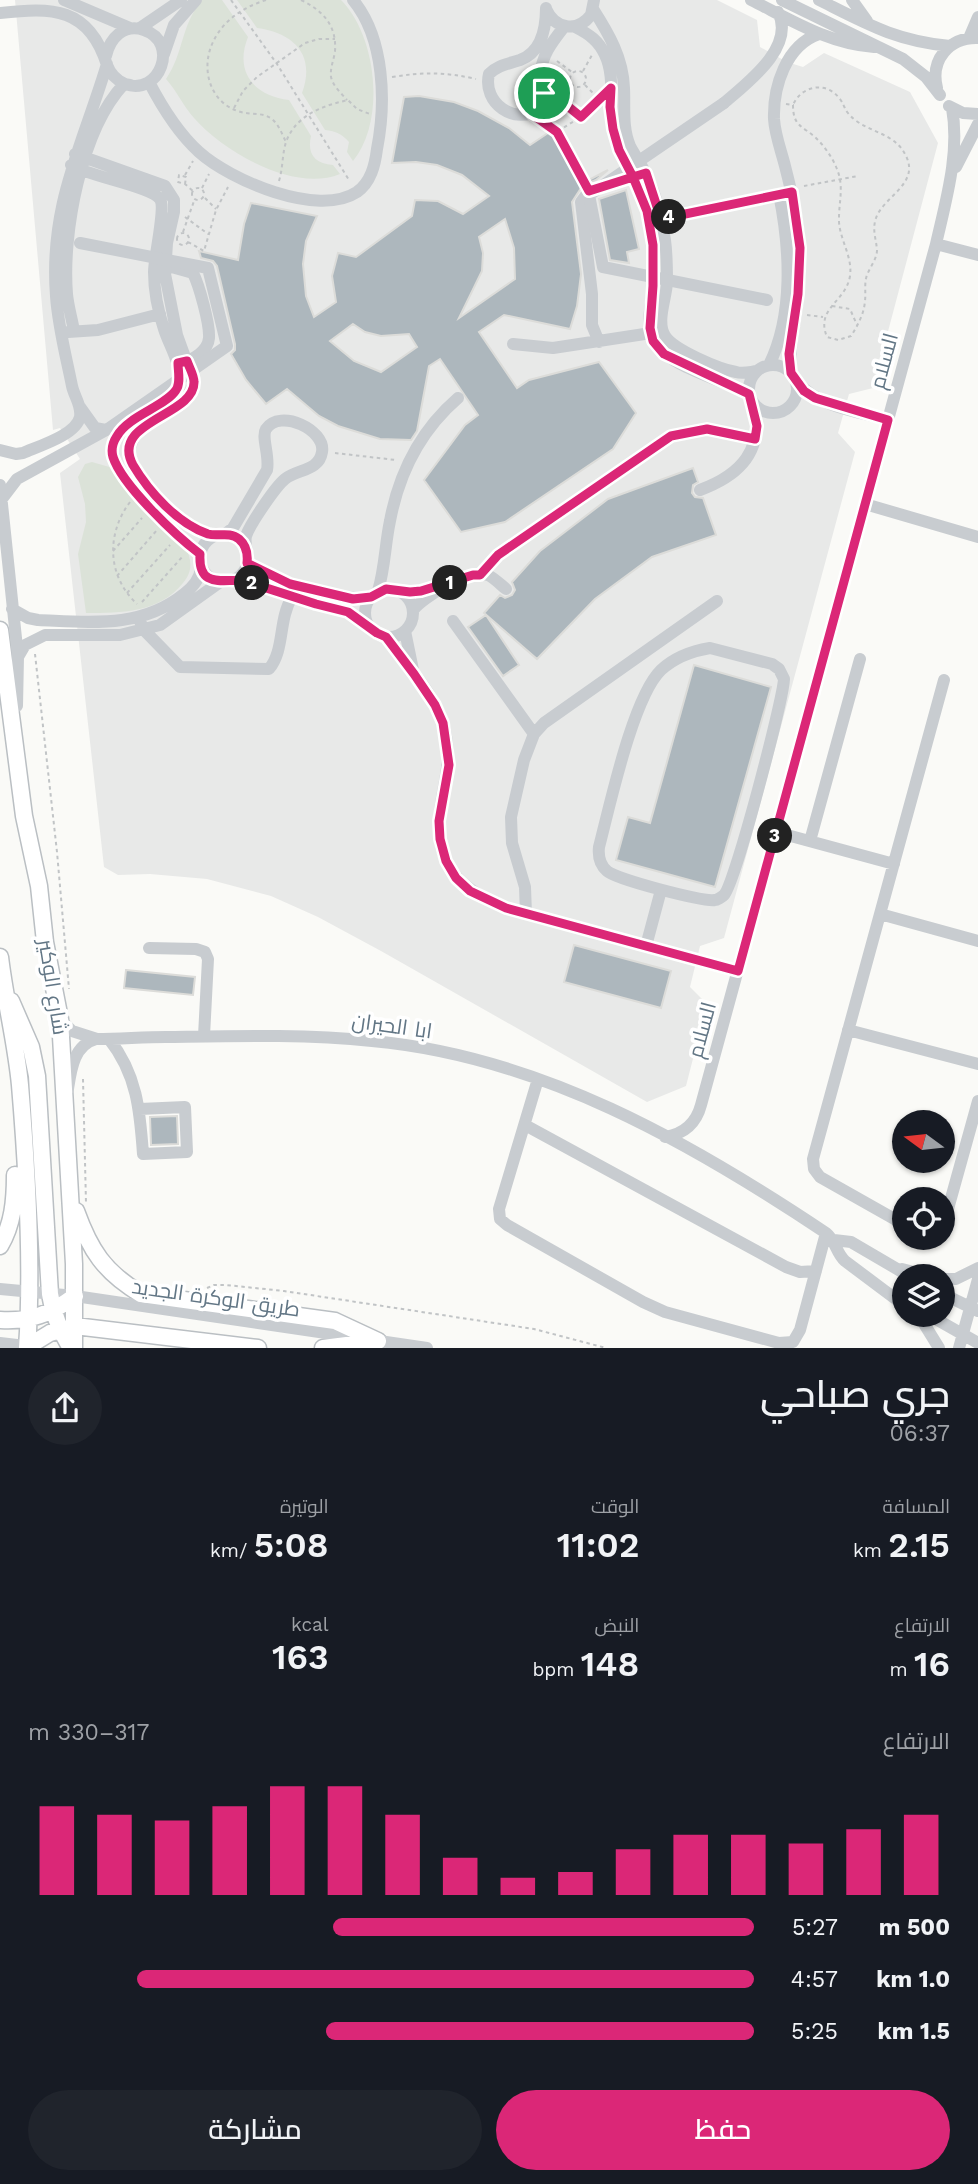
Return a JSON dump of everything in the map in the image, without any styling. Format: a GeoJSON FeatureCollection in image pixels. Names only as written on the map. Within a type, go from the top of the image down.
{"type":"FeatureCollection","features":[{"type":"Feature","properties":{"kind":"main road","name":"شارع الوكير"},"geometry":{"type":"LineString","coordinates":[[0,630],[14,752],[60,1018],[75,1296],[59,1334],[73,1348]]}},
{"type":"Feature","properties":{"kind":"main road"},"geometry":{"type":"LineString","coordinates":[[0,957],[20,1083],[28,1292],[44,1310],[59,1334]]}},
{"type":"Feature","properties":{"kind":"main road"},"geometry":{"type":"LineString","coordinates":[[2,980],[35,1061],[44,1310],[27,1347]]}},
{"type":"Feature","properties":{"kind":"main road"},"geometry":{"type":"LineString","coordinates":[[0,1246],[9,1230],[15,1195],[16,1137],[21,1114]]}},
{"type":"Feature","properties":{"kind":"main road"},"geometry":{"type":"LineString","coordinates":[[70,1196],[94,1254],[122,1283],[141,1294],[335,1321],[378,1340]]}},
{"type":"Feature","properties":{"kind":"main road"},"geometry":{"type":"LineString","coordinates":[[0,1320],[44,1310],[75,1296]]}},
{"type":"Feature","properties":{"kind":"main road"},"geometry":{"type":"LineString","coordinates":[[27,1347],[59,1334],[258,1348]]}},
{"type":"Feature","properties":{"kind":"main road"},"geometry":{"type":"LineString","coordinates":[[323,1348],[378,1340]]}},
{"type":"Feature","properties":{"kind":"street"},"geometry":{"type":"LineString","coordinates":[[64,0],[156,37],[164,54]]}},
{"type":"Feature","properties":{"kind":"street"},"geometry":{"type":"LineString","coordinates":[[107,430],[95,428],[79,407],[73,390],[67,332],[68,240],[78,162],[113,38],[181,0]]}},
{"type":"Feature","properties":{"kind":"street"},"geometry":{"type":"LineString","coordinates":[[78,162],[115,93],[124,84],[131,86],[149,82],[160,70],[174,25],[196,0]]}},
{"type":"Feature","properties":{"kind":"street"},"geometry":{"type":"LineString","coordinates":[[149,82],[178,129],[198,151],[234,175],[275,192],[320,202],[357,192],[369,180],[375,164],[382,120],[380,79],[368,26],[353,0]]}},
{"type":"Feature","properties":{"kind":"street"},"geometry":{"type":"LineString","coordinates":[[751,0],[818,34],[852,46],[881,48]]}},
{"type":"Feature","properties":{"kind":"street"},"geometry":{"type":"LineString","coordinates":[[769,0],[780,15],[781,38],[761,71],[723,103],[589,195],[603,267],[784,303],[798,294]]}},
{"type":"Feature","properties":{"kind":"street"},"geometry":{"type":"LineString","coordinates":[[782,0],[903,59],[926,77],[951,108],[963,113],[978,114]]}},
{"type":"Feature","properties":{"kind":"street"},"geometry":{"type":"LineString","coordinates":[[819,0],[887,33],[919,43],[950,46],[974,38],[978,17]]}},
{"type":"Feature","properties":{"kind":"street"},"geometry":{"type":"LineString","coordinates":[[852,0],[869,25]]}},
{"type":"Feature","properties":{"kind":"street"},"geometry":{"type":"LineString","coordinates":[[545,4],[549,16],[590,35],[607,57],[613,129],[619,150],[640,175]]}},
{"type":"Feature","properties":{"kind":"street"},"geometry":{"type":"LineString","coordinates":[[545,4],[546,29],[537,47],[523,59],[495,69],[487,82],[487,90],[498,106],[517,115],[532,114],[539,109],[544,93],[541,73],[546,53],[570,27],[587,20],[594,4]]}},
{"type":"Feature","properties":{"kind":"street"},"geometry":{"type":"LineString","coordinates":[[594,4],[618,53],[625,89],[625,127],[665,243],[667,277],[663,313],[664,335],[672,344],[697,358],[733,372],[746,373],[777,365],[793,377],[804,391],[826,403]]}},
{"type":"Feature","properties":{"kind":"street"},"geometry":{"type":"LineString","coordinates":[[0,13],[58,11],[83,24],[94,35],[111,74],[120,82],[131,86]]}},
{"type":"Feature","properties":{"kind":"street"},"geometry":{"type":"LineString","coordinates":[[699,487],[722,482],[732,474],[746,460],[766,421],[784,410],[796,395],[789,354],[798,294],[800,248],[777,137],[775,101],[787,62],[801,42],[818,34]]}},
{"type":"Feature","properties":{"kind":"street"},"geometry":{"type":"LineString","coordinates":[[940,95],[935,74],[937,63],[950,46]]}},
{"type":"Feature","properties":{"kind":"street"},"geometry":{"type":"LineString","coordinates":[[761,71],[770,71],[780,80]]}},
{"type":"Feature","properties":{"kind":"street","name":"السلام"},"geometry":{"type":"LineString","coordinates":[[665,1137],[685,1131],[699,1114],[936,244],[949,184],[955,126],[951,108]]}},
{"type":"Feature","properties":{"kind":"street","name":"السلام"},"geometry":{"type":"LineString","coordinates":[[949,184],[963,150],[978,124]]}},
{"type":"Feature","properties":{"kind":"street"},"geometry":{"type":"LineString","coordinates":[[78,162],[165,186],[174,200],[165,274],[182,362],[174,392],[127,424],[117,435],[113,446],[117,465],[136,492],[195,550],[201,568],[212,580],[220,582],[235,579],[348,612],[386,637],[435,705],[443,723],[449,765],[439,821],[440,839],[446,861],[456,878],[470,891],[486,900],[526,914],[738,971]]}},
{"type":"Feature","properties":{"kind":"street"},"geometry":{"type":"LineString","coordinates":[[78,162],[153,194],[162,202],[154,270],[155,293],[160,314],[194,382],[189,396],[140,430],[133,438],[129,454],[147,484],[173,512],[197,530],[239,539],[247,557],[290,584],[308,590],[353,599],[398,590],[421,591],[452,583]]}},
{"type":"Feature","properties":{"kind":"street"},"geometry":{"type":"LineString","coordinates":[[599,342],[592,325],[592,294],[582,198],[589,191],[640,175]]}},
{"type":"Feature","properties":{"kind":"street"},"geometry":{"type":"LineString","coordinates":[[655,220],[787,192]]}},
{"type":"Feature","properties":{"kind":"street"},"geometry":{"type":"LineString","coordinates":[[756,436],[750,382],[763,368],[779,342],[784,303],[787,192]]}},
{"type":"Feature","properties":{"kind":"street"},"geometry":{"type":"LineString","coordinates":[[655,220],[651,333],[653,341],[664,354],[751,399],[764,412],[784,410],[814,401],[888,420]]}},
{"type":"Feature","properties":{"kind":"street"},"geometry":{"type":"LineString","coordinates":[[1,500],[17,480],[107,430],[227,346],[208,268],[68,240]]}},
{"type":"Feature","properties":{"kind":"street"},"geometry":{"type":"LineString","coordinates":[[936,244],[978,255]]}},
{"type":"Feature","properties":{"kind":"street"},"geometry":{"type":"LineString","coordinates":[[166,265],[193,273],[209,337],[203,351],[182,362]]}},
{"type":"Feature","properties":{"kind":"street"},"geometry":{"type":"LineString","coordinates":[[67,332],[98,330],[160,314]]}},
{"type":"Feature","properties":{"kind":"street"},"geometry":{"type":"LineString","coordinates":[[513,344],[553,348],[651,333]]}},
{"type":"Feature","properties":{"kind":"street"},"geometry":{"type":"LineString","coordinates":[[370,627],[365,612],[374,594],[383,564],[397,492],[411,458],[439,415],[458,398]]}},
{"type":"Feature","properties":{"kind":"street"},"geometry":{"type":"LineString","coordinates":[[0,450],[23,453],[65,435],[79,420],[79,407]]}},
{"type":"Feature","properties":{"kind":"street"},"geometry":{"type":"LineString","coordinates":[[195,550],[207,540],[233,528],[267,470],[270,459],[264,437],[270,424],[283,420],[297,423],[310,431],[320,439],[323,448],[321,459],[308,469],[287,477],[277,486],[245,537],[245,570],[235,579]]}},
{"type":"Feature","properties":{"kind":"street"},"geometry":{"type":"LineString","coordinates":[[480,575],[498,555],[671,436],[707,429],[756,436]]}},
{"type":"Feature","properties":{"kind":"street"},"geometry":{"type":"LineString","coordinates":[[0,485],[18,657],[18,713],[14,752]]}},
{"type":"Feature","properties":{"kind":"street"},"geometry":{"type":"LineString","coordinates":[[866,504],[978,537]]}},
{"type":"Feature","properties":{"kind":"street"},"geometry":{"type":"LineString","coordinates":[[383,564],[398,590],[407,596],[413,610],[413,618],[405,631],[386,637]]}},
{"type":"Feature","properties":{"kind":"street"},"geometry":{"type":"LineString","coordinates":[[18,657],[25,645],[46,635],[120,635],[177,600],[196,581],[201,568]]}},
{"type":"Feature","properties":{"kind":"street"},"geometry":{"type":"LineString","coordinates":[[413,610],[422,600],[469,576],[480,575],[503,591]]}},
{"type":"Feature","properties":{"kind":"street"},"geometry":{"type":"LineString","coordinates":[[12,609],[38,620],[126,621],[160,625],[220,582]]}},
{"type":"Feature","properties":{"kind":"street"},"geometry":{"type":"LineString","coordinates":[[141,624],[180,667],[269,669],[277,655],[284,610],[292,597]]}},
{"type":"Feature","properties":{"kind":"street"},"geometry":{"type":"LineString","coordinates":[[526,914],[525,887],[512,844],[511,817],[524,760],[534,734],[544,723],[717,601]]}},
{"type":"Feature","properties":{"kind":"street"},"geometry":{"type":"LineString","coordinates":[[453,621],[534,734]]}},
{"type":"Feature","properties":{"kind":"street"},"geometry":{"type":"LineString","coordinates":[[405,631],[414,674]]}},
{"type":"Feature","properties":{"kind":"street"},"geometry":{"type":"LineString","coordinates":[[710,648],[772,664],[782,673],[783,686],[730,886],[724,895],[713,901],[661,890],[611,874],[601,865],[598,857],[642,700],[661,670],[674,660],[699,650],[710,648]]}},
{"type":"Feature","properties":{"kind":"street"},"geometry":{"type":"LineString","coordinates":[[810,841],[860,659]]}},
{"type":"Feature","properties":{"kind":"street"},"geometry":{"type":"LineString","coordinates":[[892,1218],[820,1177],[814,1169],[814,1154],[944,681]]}},
{"type":"Feature","properties":{"kind":"street"},"geometry":{"type":"LineString","coordinates":[[776,832],[894,864]]}},
{"type":"Feature","properties":{"kind":"street"},"geometry":{"type":"LineString","coordinates":[[646,946],[661,890]]}},
{"type":"Feature","properties":{"kind":"street"},"geometry":{"type":"LineString","coordinates":[[880,914],[978,942]]}},
{"type":"Feature","properties":{"kind":"street"},"geometry":{"type":"LineString","coordinates":[[149,948],[195,949],[205,952],[208,960],[204,1037]]}},
{"type":"Feature","properties":{"kind":"street","name":"ابا الحيران"},"geometry":{"type":"LineString","coordinates":[[60,1018],[72,1031],[103,1039],[308,1036],[375,1041],[494,1065],[538,1079],[601,1105],[665,1137],[723,1167],[830,1237]]}},
{"type":"Feature","properties":{"kind":"street"},"geometry":{"type":"LineString","coordinates":[[848,1030],[978,1064]]}},
{"type":"Feature","properties":{"kind":"street"},"geometry":{"type":"LineString","coordinates":[[67,1109],[74,1060],[82,1046],[103,1039],[127,1067],[140,1109],[143,1154],[187,1152],[185,1107],[140,1109]]}},
{"type":"Feature","properties":{"kind":"street"},"geometry":{"type":"LineString","coordinates":[[538,1079],[499,1209],[500,1219],[643,1302],[665,1312],[786,1344],[798,1337],[816,1271],[830,1237]]}},
{"type":"Feature","properties":{"kind":"street"},"geometry":{"type":"LineString","coordinates":[[954,1187],[978,1101]]}},
{"type":"Feature","properties":{"kind":"street"},"geometry":{"type":"LineString","coordinates":[[525,1125],[786,1267],[800,1272],[816,1271]]}},
{"type":"Feature","properties":{"kind":"street"},"geometry":{"type":"LineString","coordinates":[[830,1237],[850,1242],[892,1267]]}},
{"type":"Feature","properties":{"kind":"street"},"geometry":{"type":"LineString","coordinates":[[830,1237],[841,1257],[892,1294]]}},
{"type":"Feature","properties":{"kind":"street"},"geometry":{"type":"LineString","coordinates":[[955,1279],[978,1268]]}},
{"type":"Feature","properties":{"kind":"street"},"geometry":{"type":"LineString","coordinates":[[960,1341],[974,1309],[978,1279]]}},
{"type":"Feature","properties":{"kind":"street"},"geometry":{"type":"LineString","coordinates":[[0,1289],[28,1292],[44,1310]]}},
{"type":"Feature","properties":{"kind":"street","name":"طريق الوكرة الجديد"},"geometry":{"type":"LineString","coordinates":[[75,1296],[427,1348]]}},
{"type":"Feature","properties":{"kind":"street"},"geometry":{"type":"LineString","coordinates":[[955,1300],[974,1309]]}},
{"type":"Feature","properties":{"kind":"street"},"geometry":{"type":"LineString","coordinates":[[960,1341],[972,1325],[978,1325]]}},
{"type":"Feature","properties":{"kind":"street"},"geometry":{"type":"LineString","coordinates":[[926,1327],[939,1348]]}},
{"type":"Feature","properties":{"kind":"street"},"geometry":{"type":"LineString","coordinates":[[943,1327],[960,1341],[977,1343]]}},
{"type":"Feature","properties":{"kind":"street"},"geometry":{"type":"LineString","coordinates":[[0,1343],[34,1348]]}},
{"type":"Feature","properties":{"kind":"path"},"geometry":{"type":"LineString","coordinates":[[231,0],[277,64],[357,192]]}},
{"type":"Feature","properties":{"kind":"path"},"geometry":{"type":"LineString","coordinates":[[266,0],[240,10],[220,31],[207,60],[209,83],[223,103],[233,109],[265,115],[272,119],[286,142]]}},
{"type":"Feature","properties":{"kind":"path"},"geometry":{"type":"LineString","coordinates":[[301,0],[325,15],[335,39],[332,80],[357,110],[382,120]]}},
{"type":"Feature","properties":{"kind":"path"},"geometry":{"type":"LineString","coordinates":[[233,109],[243,92],[257,77],[305,43],[318,39],[335,39]]}},
{"type":"Feature","properties":{"kind":"path"},"geometry":{"type":"LineString","coordinates":[[582,72],[598,43]]}},
{"type":"Feature","properties":{"kind":"path"},"geometry":{"type":"LineString","coordinates":[[546,53],[573,73],[582,72]]}},
{"type":"Feature","properties":{"kind":"path"},"geometry":{"type":"LineString","coordinates":[[380,79],[422,72],[449,73],[487,82]]}},
{"type":"Feature","properties":{"kind":"path"},"geometry":{"type":"LineString","coordinates":[[582,72],[586,77],[585,85]]}},
{"type":"Feature","properties":{"kind":"path"},"geometry":{"type":"LineString","coordinates":[[572,85],[570,81],[573,73]]}},
{"type":"Feature","properties":{"kind":"path"},"geometry":{"type":"LineString","coordinates":[[572,85],[585,85]]}},
{"type":"Feature","properties":{"kind":"path"},"geometry":{"type":"LineString","coordinates":[[559,99],[572,85]]}},
{"type":"Feature","properties":{"kind":"path"},"geometry":{"type":"LineString","coordinates":[[585,85],[599,99]]}},
{"type":"Feature","properties":{"kind":"path"},"geometry":{"type":"LineString","coordinates":[[820,87],[829,90],[840,99],[844,111],[871,130],[882,132],[896,142],[907,157],[909,173],[900,190],[880,206],[874,222],[873,236],[877,251],[866,276],[866,301],[858,326],[851,336],[838,340],[827,337],[823,327],[824,318],[845,292],[850,274],[849,258],[838,219],[842,193],[829,153],[815,137],[799,127],[793,116],[793,105],[796,98],[807,88],[820,87]]}},
{"type":"Feature","properties":{"kind":"path"},"geometry":{"type":"LineString","coordinates":[[557,132],[581,117],[611,88]]}},
{"type":"Feature","properties":{"kind":"path"},"geometry":{"type":"LineString","coordinates":[[544,93],[559,99],[581,117]]}},
{"type":"Feature","properties":{"kind":"path"},"geometry":{"type":"LineString","coordinates":[[275,192],[286,142],[291,132],[307,114],[348,100]]}},
{"type":"Feature","properties":{"kind":"path"},"geometry":{"type":"LineString","coordinates":[[775,101],[793,105]]}},
{"type":"Feature","properties":{"kind":"path"},"geometry":{"type":"LineString","coordinates":[[532,114],[557,132],[589,191]]}},
{"type":"Feature","properties":{"kind":"path"},"geometry":{"type":"LineString","coordinates":[[188,242],[183,245],[177,242],[177,236],[183,233],[195,200],[193,191],[177,180],[184,175],[198,151]]}},
{"type":"Feature","properties":{"kind":"path"},"geometry":{"type":"LineString","coordinates":[[214,164],[201,189],[204,197],[216,210]]}},
{"type":"Feature","properties":{"kind":"path"},"geometry":{"type":"LineString","coordinates":[[184,175],[187,180],[185,184]]}},
{"type":"Feature","properties":{"kind":"path"},"geometry":{"type":"LineString","coordinates":[[188,242],[204,251],[216,210],[234,175]]}},
{"type":"Feature","properties":{"kind":"path"},"geometry":{"type":"LineString","coordinates":[[787,192],[858,176]]}},
{"type":"Feature","properties":{"kind":"path"},"geometry":{"type":"LineString","coordinates":[[193,191],[201,189]]}},
{"type":"Feature","properties":{"kind":"path"},"geometry":{"type":"LineString","coordinates":[[195,200],[204,197]]}},
{"type":"Feature","properties":{"kind":"path"},"geometry":{"type":"LineString","coordinates":[[174,212],[188,218],[209,235]]}},
{"type":"Feature","properties":{"kind":"path"},"geometry":{"type":"LineString","coordinates":[[183,233],[188,236],[188,242]]}},
{"type":"Feature","properties":{"kind":"path"},"geometry":{"type":"LineString","coordinates":[[832,306],[850,309],[858,326]]}},
{"type":"Feature","properties":{"kind":"path"},"geometry":{"type":"LineString","coordinates":[[796,313],[824,318]]}},
{"type":"Feature","properties":{"kind":"path"},"geometry":{"type":"LineString","coordinates":[[321,459],[335,453],[394,460],[411,458]]}},
{"type":"Feature","properties":{"kind":"path"},"geometry":{"type":"LineString","coordinates":[[136,492],[124,509],[113,552],[116,577],[126,594],[139,606],[195,550]]}},
{"type":"Feature","properties":{"kind":"path"},"geometry":{"type":"LineString","coordinates":[[113,552],[151,507]]}},
{"type":"Feature","properties":{"kind":"path"},"geometry":{"type":"LineString","coordinates":[[116,577],[164,521]]}},
{"type":"Feature","properties":{"kind":"path"},"geometry":{"type":"LineString","coordinates":[[126,594],[178,535]]}},
{"type":"Feature","properties":{"kind":"path"},"geometry":{"type":"LineString","coordinates":[[34,639],[70,1000]]}},
{"type":"Feature","properties":{"kind":"path"},"geometry":{"type":"LineString","coordinates":[[83,1073],[87,1204]]}},
{"type":"Feature","properties":{"kind":"path"},"geometry":{"type":"LineString","coordinates":[[204,1290],[214,1285],[226,1285],[298,1293],[534,1329],[606,1348]]}},
{"type":"Feature","properties":{"kind":"shaded area"},"geometry":{"type":"Polygon","coordinates":[[[15,0],[717,0],[757,20],[760,47],[787,62],[803,67],[824,53],[910,92],[938,143],[873,388],[849,394],[838,433],[855,452],[724,938],[700,946],[690,987],[707,1004],[686,1086],[647,1102],[381,951],[318,917],[271,896],[207,879],[150,874],[118,875],[104,867],[60,473],[80,459],[60,428],[53,430],[15,0]]]}},
{"type":"Feature","properties":{"kind":"shaded area"},"geometry":{"type":"Polygon","coordinates":[[[202,0],[222,0],[248,37],[244,61],[250,80],[266,93],[289,100],[311,136],[310,148],[313,156],[321,162],[333,165],[340,174],[302,178],[261,166],[223,144],[190,113],[166,79],[190,20],[202,0]]]}},
{"type":"Feature","properties":{"kind":"shaded area"},"geometry":{"type":"Polygon","coordinates":[[[237,0],[341,0],[353,16],[363,35],[369,56],[373,102],[370,124],[353,161],[347,152],[349,142],[338,133],[325,130],[302,93],[306,68],[299,48],[282,35],[257,28],[237,0]]]}},
{"type":"Feature","properties":{"kind":"shaded area"},"geometry":{"type":"Polygon","coordinates":[[[92,462],[113,468],[185,547],[190,561],[189,574],[173,593],[151,606],[113,613],[86,613],[78,554],[86,522],[85,504],[78,477],[85,464],[92,462]]]}},
{"type":"Feature","properties":{"kind":"building"},"geometry":{"type":"Polygon","coordinates":[[[419,96],[454,102],[478,111],[509,128],[530,145],[551,131],[571,155],[587,181],[608,170],[596,180],[583,185],[572,202],[581,274],[577,306],[570,329],[504,315],[479,332],[517,388],[529,380],[599,362],[636,413],[613,449],[505,522],[461,532],[424,480],[465,425],[478,415],[440,359],[429,366],[417,431],[411,440],[380,439],[338,426],[319,416],[287,389],[266,404],[246,380],[231,354],[235,350],[235,344],[217,266],[213,261],[201,258],[199,251],[238,260],[244,224],[251,203],[317,216],[306,241],[303,264],[306,296],[314,317],[336,302],[332,276],[338,253],[356,257],[412,216],[415,200],[438,201],[463,214],[489,196],[462,175],[437,165],[392,163],[404,97],[419,96]],[[505,219],[479,237],[483,253],[482,271],[459,318],[515,279],[514,248],[505,219]],[[353,324],[330,341],[354,361],[381,372],[417,347],[409,334],[381,336],[365,332],[353,324]]]}},
{"type":"Feature","properties":{"kind":"building"},"geometry":{"type":"Polygon","coordinates":[[[626,190],[639,249],[627,252],[629,263],[610,260],[599,199],[626,190]]]}},
{"type":"Feature","properties":{"kind":"building"},"geometry":{"type":"Polygon","coordinates":[[[693,468],[698,482],[693,485],[692,493],[695,497],[703,498],[716,535],[652,557],[595,599],[537,659],[484,613],[500,595],[505,598],[512,595],[515,590],[512,582],[540,551],[608,499],[693,468]]]}},
{"type":"Feature","properties":{"kind":"building"},"geometry":{"type":"Polygon","coordinates":[[[486,615],[519,665],[503,676],[468,627],[486,615]]]}},
{"type":"Feature","properties":{"kind":"building"},"geometry":{"type":"Polygon","coordinates":[[[694,665],[771,687],[715,887],[616,860],[628,817],[650,823],[694,665]]]}},
{"type":"Feature","properties":{"kind":"building"},"geometry":{"type":"Polygon","coordinates":[[[574,945],[671,971],[661,1008],[564,982],[574,945]]]}},
{"type":"Feature","properties":{"kind":"building"},"geometry":{"type":"Polygon","coordinates":[[[126,970],[195,977],[193,995],[124,988],[126,970]]]}},
{"type":"Feature","properties":{"kind":"building"},"geometry":{"type":"Polygon","coordinates":[[[177,1116],[178,1144],[151,1145],[150,1117],[177,1116]]]}},
{"type":"Feature","properties":{"kind":"route"},"geometry":{"type":"LineString","coordinates":[[544,93],[539,109],[532,114],[557,132],[589,191],[633,177],[647,211],[653,245],[650,312],[653,341],[664,354],[749,394],[755,409],[755,439],[715,429],[671,436],[498,555],[480,575],[421,591],[401,592],[386,589],[371,597],[353,599],[290,584],[247,563],[247,552],[239,539],[225,534],[214,536],[187,524],[159,498],[133,465],[129,454],[133,438],[140,430],[189,396],[194,382],[187,361],[178,363],[178,383],[174,392],[127,424],[117,435],[113,456],[122,474],[136,492],[200,554],[201,568],[212,580],[245,581],[348,612],[386,637],[435,705],[443,723],[449,765],[439,821],[440,839],[446,861],[456,878],[470,891],[506,908],[738,971],[888,420],[815,398],[804,391],[791,373],[789,354],[799,285],[800,248],[792,192],[661,219],[646,173],[633,177],[619,150],[610,107],[611,88],[581,117],[559,99],[544,93]]}}]}
